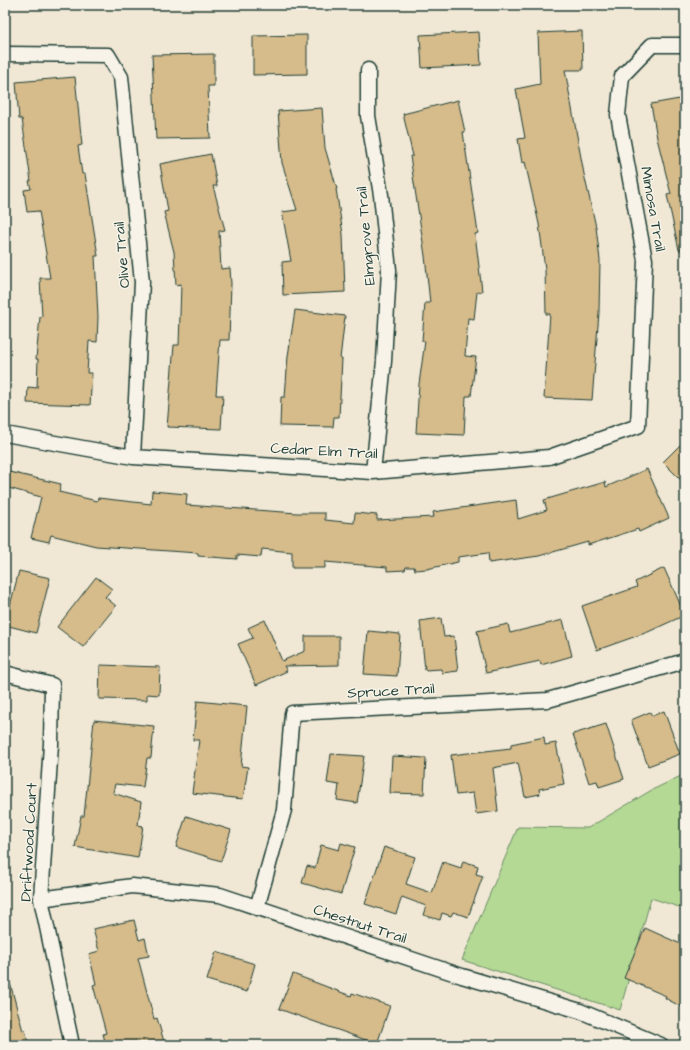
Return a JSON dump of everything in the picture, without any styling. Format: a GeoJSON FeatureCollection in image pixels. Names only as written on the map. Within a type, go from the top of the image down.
{"type":"FeatureCollection","features":[{"type":"Feature","properties":{"kind":"street","name":"Mimosa Trail"},"geometry":{"type":"LineString","coordinates":[[638,426],[645,260],[618,115],[622,76],[652,46],[685,45]]}},
{"type":"Feature","properties":{"kind":"street","name":"Olive Trail"},"geometry":{"type":"LineString","coordinates":[[5,54],[108,55],[121,77],[142,282],[133,457]]}},
{"type":"Feature","properties":{"kind":"street","name":"Elmgrove Trail"},"geometry":{"type":"LineString","coordinates":[[368,70],[368,116],[381,195],[389,270],[384,361],[373,472]]}},
{"type":"Feature","properties":{"kind":"street","name":"Cedar Elm Trail"},"geometry":{"type":"LineString","coordinates":[[5,434],[133,457],[373,472],[549,457],[638,426]]}},
{"type":"Feature","properties":{"kind":"street","name":"Spruce Trail"},"geometry":{"type":"LineString","coordinates":[[257,908],[284,810],[292,713],[548,700],[685,661]]}},
{"type":"Feature","properties":{"kind":"street","name":"Driftwood Court"},"geometry":{"type":"LineString","coordinates":[[5,673],[52,685],[51,744],[40,899],[72,1045]]}},
{"type":"Feature","properties":{"kind":"street","name":"Chestnut Trail"},"geometry":{"type":"LineString","coordinates":[[40,899],[132,886],[220,895],[462,976],[580,1011],[661,1045]]}},
{"type":"Feature","properties":{"kind":"green space"},"geometry":{"type":"Polygon","coordinates":[[[685,774],[685,909],[651,898],[620,1010],[462,960],[518,827],[588,828],[650,791],[685,774]]]}},
{"type":"Feature","properties":{"kind":"building"},"geometry":{"type":"Polygon","coordinates":[[[582,31],[583,70],[565,70],[584,174],[596,227],[600,260],[599,313],[592,400],[544,398],[550,314],[546,314],[545,269],[539,224],[525,162],[522,163],[518,139],[525,138],[516,89],[540,84],[538,33],[582,31]]]}},
{"type":"Feature","properties":{"kind":"building"},"geometry":{"type":"Polygon","coordinates":[[[479,32],[481,65],[422,68],[420,35],[479,32]]]}},
{"type":"Feature","properties":{"kind":"building"},"geometry":{"type":"Polygon","coordinates":[[[307,35],[307,74],[253,75],[253,36],[307,35]]]}},
{"type":"Feature","properties":{"kind":"building"},"geometry":{"type":"Polygon","coordinates":[[[214,54],[214,86],[208,86],[210,138],[156,139],[152,55],[214,54]]]}},
{"type":"Feature","properties":{"kind":"building"},"geometry":{"type":"Polygon","coordinates":[[[75,77],[82,145],[78,146],[82,174],[85,174],[98,256],[95,256],[98,317],[97,342],[89,341],[87,373],[92,373],[90,405],[27,403],[28,387],[37,388],[38,359],[36,359],[40,317],[42,317],[40,278],[50,278],[39,211],[27,212],[24,190],[31,189],[29,181],[31,181],[22,119],[19,119],[16,82],[75,77]]]}},
{"type":"Feature","properties":{"kind":"building"},"geometry":{"type":"Polygon","coordinates":[[[685,98],[685,250],[679,250],[667,195],[671,194],[657,138],[651,104],[685,98]]]}},
{"type":"Feature","properties":{"kind":"building"},"geometry":{"type":"Polygon","coordinates":[[[458,100],[465,132],[463,132],[478,233],[475,234],[482,291],[477,292],[474,319],[468,318],[465,356],[476,357],[471,396],[466,396],[464,435],[416,433],[419,384],[425,341],[422,341],[425,303],[430,303],[425,256],[410,156],[413,156],[403,114],[458,100]]]}},
{"type":"Feature","properties":{"kind":"building"},"geometry":{"type":"Polygon","coordinates":[[[322,108],[325,148],[337,189],[343,234],[345,292],[283,295],[282,262],[291,261],[282,212],[297,210],[282,163],[278,111],[322,108]]]}},
{"type":"Feature","properties":{"kind":"building"},"geometry":{"type":"Polygon","coordinates":[[[211,154],[217,186],[213,186],[225,230],[219,231],[221,269],[230,268],[231,284],[229,340],[220,340],[216,395],[223,395],[221,429],[167,427],[174,345],[179,345],[181,284],[176,285],[174,252],[164,212],[168,211],[160,164],[211,154]]]}},
{"type":"Feature","properties":{"kind":"building"},"geometry":{"type":"Polygon","coordinates":[[[295,310],[345,316],[340,359],[342,359],[339,417],[334,417],[333,427],[280,426],[281,397],[285,397],[288,356],[295,310]]]}},
{"type":"Feature","properties":{"kind":"building"},"geometry":{"type":"Polygon","coordinates":[[[685,440],[685,484],[663,462],[685,440]]]}},
{"type":"Feature","properties":{"kind":"building"},"geometry":{"type":"Polygon","coordinates":[[[647,469],[669,518],[639,532],[638,529],[588,545],[588,542],[539,556],[489,563],[488,553],[458,557],[458,562],[427,569],[415,570],[414,567],[406,567],[405,570],[387,571],[387,567],[325,562],[325,568],[292,568],[292,552],[262,549],[261,557],[237,555],[237,559],[198,556],[198,553],[96,546],[51,535],[49,542],[31,538],[41,497],[5,487],[5,471],[61,484],[59,492],[97,501],[98,498],[151,504],[152,491],[187,494],[186,505],[297,513],[325,513],[325,520],[354,523],[355,513],[377,515],[377,520],[434,517],[433,512],[516,500],[518,519],[547,510],[544,500],[605,482],[606,487],[647,469]]]}},
{"type":"Feature","properties":{"kind":"building"},"geometry":{"type":"Polygon","coordinates":[[[664,568],[685,615],[648,632],[597,650],[582,606],[637,587],[635,582],[664,568]]]}},
{"type":"Feature","properties":{"kind":"building"},"geometry":{"type":"Polygon","coordinates":[[[19,571],[50,578],[36,633],[5,625],[19,571]]]}},
{"type":"Feature","properties":{"kind":"building"},"geometry":{"type":"Polygon","coordinates":[[[96,577],[112,589],[105,597],[116,606],[83,647],[57,627],[96,577]]]}},
{"type":"Feature","properties":{"kind":"building"},"geometry":{"type":"Polygon","coordinates":[[[441,618],[444,637],[454,636],[458,671],[442,673],[441,669],[425,670],[420,621],[441,618]]]}},
{"type":"Feature","properties":{"kind":"building"},"geometry":{"type":"Polygon","coordinates":[[[265,620],[282,661],[305,651],[305,636],[339,636],[339,665],[284,666],[287,671],[256,685],[238,644],[253,638],[248,628],[265,620]]]}},
{"type":"Feature","properties":{"kind":"building"},"geometry":{"type":"Polygon","coordinates":[[[563,620],[572,656],[541,665],[540,661],[486,673],[477,631],[508,624],[510,633],[563,620]]]}},
{"type":"Feature","properties":{"kind":"building"},"geometry":{"type":"Polygon","coordinates":[[[368,631],[400,634],[397,676],[364,674],[368,631]]]}},
{"type":"Feature","properties":{"kind":"building"},"geometry":{"type":"Polygon","coordinates":[[[100,665],[160,667],[159,695],[147,694],[147,700],[99,699],[100,665]]]}},
{"type":"Feature","properties":{"kind":"building"},"geometry":{"type":"Polygon","coordinates":[[[197,701],[247,706],[241,766],[248,767],[243,799],[192,793],[199,740],[193,740],[197,701]]]}},
{"type":"Feature","properties":{"kind":"building"},"geometry":{"type":"Polygon","coordinates":[[[664,711],[680,754],[648,766],[631,720],[650,712],[652,716],[664,711]]]}},
{"type":"Feature","properties":{"kind":"building"},"geometry":{"type":"Polygon","coordinates":[[[94,720],[154,726],[151,758],[147,758],[143,787],[115,784],[113,793],[141,802],[138,825],[143,826],[138,858],[75,847],[81,816],[84,816],[94,720]]]}},
{"type":"Feature","properties":{"kind":"building"},"geometry":{"type":"Polygon","coordinates":[[[606,724],[624,779],[599,787],[597,781],[589,783],[573,734],[606,724]]]}},
{"type":"Feature","properties":{"kind":"building"},"geometry":{"type":"Polygon","coordinates":[[[544,737],[545,745],[556,743],[564,784],[539,789],[540,794],[525,797],[518,763],[493,768],[498,811],[476,814],[473,793],[456,795],[451,755],[511,748],[511,744],[544,737]]]}},
{"type":"Feature","properties":{"kind":"building"},"geometry":{"type":"Polygon","coordinates":[[[331,754],[364,756],[357,803],[337,800],[339,785],[327,783],[331,754]]]}},
{"type":"Feature","properties":{"kind":"building"},"geometry":{"type":"Polygon","coordinates":[[[392,756],[426,758],[424,794],[390,793],[392,756]]]}},
{"type":"Feature","properties":{"kind":"building"},"geometry":{"type":"Polygon","coordinates":[[[186,816],[231,830],[221,861],[176,847],[186,816]]]}},
{"type":"Feature","properties":{"kind":"building"},"geometry":{"type":"Polygon","coordinates":[[[341,843],[355,847],[341,894],[302,883],[307,866],[315,868],[321,845],[339,850],[341,843]]]}},
{"type":"Feature","properties":{"kind":"building"},"geometry":{"type":"Polygon","coordinates":[[[384,847],[415,857],[406,884],[432,893],[443,862],[461,868],[463,861],[478,866],[476,874],[483,876],[468,917],[453,912],[451,916],[442,913],[440,920],[423,915],[426,906],[402,897],[396,914],[365,904],[384,847]]]}},
{"type":"Feature","properties":{"kind":"building"},"geometry":{"type":"Polygon","coordinates":[[[134,920],[139,940],[145,938],[149,956],[138,958],[154,1019],[157,1018],[165,1045],[106,1045],[103,1034],[106,1033],[93,985],[96,984],[89,954],[99,951],[93,929],[134,920]]]}},
{"type":"Feature","properties":{"kind":"building"},"geometry":{"type":"Polygon","coordinates":[[[645,928],[685,946],[685,1009],[665,998],[666,996],[624,978],[645,928]]]}},
{"type":"Feature","properties":{"kind":"building"},"geometry":{"type":"Polygon","coordinates":[[[216,952],[255,964],[247,992],[207,980],[216,952]]]}},
{"type":"Feature","properties":{"kind":"building"},"geometry":{"type":"Polygon","coordinates":[[[293,974],[351,996],[352,993],[390,1006],[377,1044],[279,1009],[293,974]]]}},
{"type":"Feature","properties":{"kind":"building"},"geometry":{"type":"Polygon","coordinates":[[[9,979],[23,1031],[25,1030],[29,1045],[5,1045],[5,980],[9,979]]]}}]}
